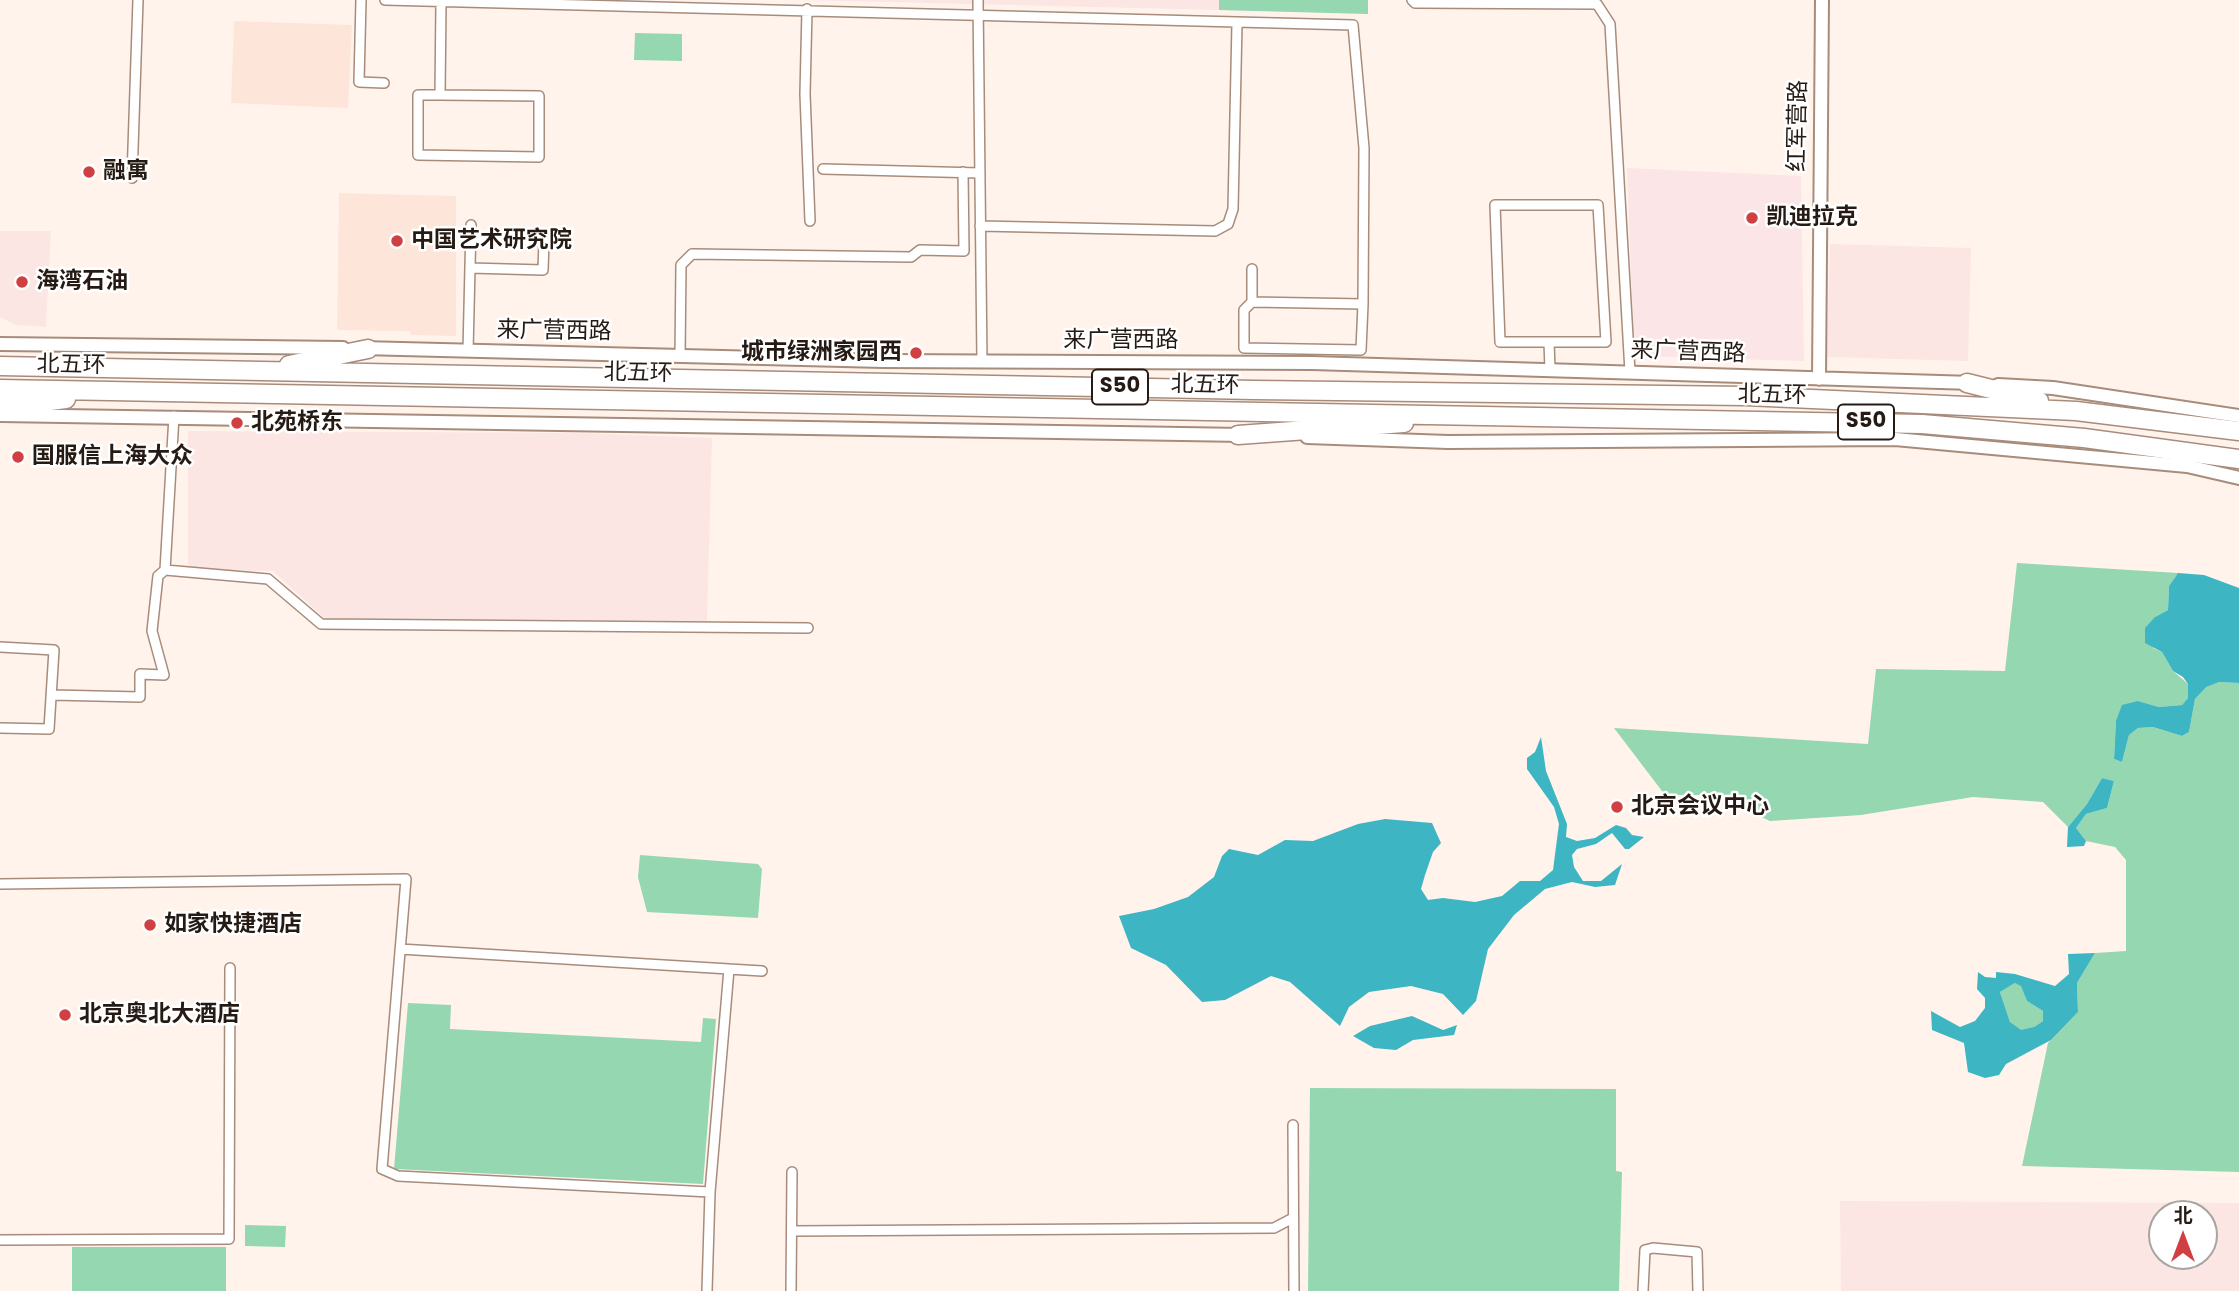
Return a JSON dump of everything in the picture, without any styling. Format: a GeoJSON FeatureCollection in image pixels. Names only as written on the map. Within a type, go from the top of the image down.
{"type":"FeatureCollection","features":[{"type":"Feature","properties":{"kind":"highway"},"geometry":{"type":"LineString","coordinates":[[258,372],[368,349]]}},
{"type":"Feature","properties":{"kind":"highway","name":"北五环"},"geometry":{"type":"LineString","coordinates":[[0,366],[1732,396],[2076,411],[2239,431]]}},
{"type":"Feature","properties":{"kind":"highway"},"geometry":{"type":"LineString","coordinates":[[1967,383],[2076,411]]}},
{"type":"Feature","properties":{"kind":"highway","name":"北五环"},"geometry":{"type":"LineString","coordinates":[[0,389],[1922,424],[2084,438],[2239,459]]}},
{"type":"Feature","properties":{"kind":"highway"},"geometry":{"type":"LineString","coordinates":[[0,407],[127,391]]}},
{"type":"Feature","properties":{"kind":"highway"},"geometry":{"type":"LineString","coordinates":[[1238,435],[1491,415]]}},
{"type":"Feature","properties":{"kind":"street"},"geometry":{"type":"LineString","coordinates":[[132,178],[138,0]]}},
{"type":"Feature","properties":{"kind":"street"},"geometry":{"type":"LineString","coordinates":[[361,0],[359,82],[384,83]]}},
{"type":"Feature","properties":{"kind":"street"},"geometry":{"type":"LineString","coordinates":[[385,0],[978,13],[1353,25],[1364,148],[1361,350],[1244,348],[1244,310],[1252,302],[1252,269]]}},
{"type":"Feature","properties":{"kind":"street"},"geometry":{"type":"LineString","coordinates":[[978,0],[982,362]]}},
{"type":"Feature","properties":{"kind":"street"},"geometry":{"type":"LineString","coordinates":[[1412,0],[1415,3],[1597,4],[1610,24],[1630,372]]}},
{"type":"Feature","properties":{"kind":"street","name":"红军营路"},"geometry":{"type":"LineString","coordinates":[[1819,379],[1822,0]]}},
{"type":"Feature","properties":{"kind":"street"},"geometry":{"type":"LineString","coordinates":[[440,95],[442,2]]}},
{"type":"Feature","properties":{"kind":"street"},"geometry":{"type":"LineString","coordinates":[[807,9],[805,94],[810,221]]}},
{"type":"Feature","properties":{"kind":"street"},"geometry":{"type":"LineString","coordinates":[[980,226],[1215,231],[1228,224],[1233,209],[1237,23]]}},
{"type":"Feature","properties":{"kind":"street"},"geometry":{"type":"LineString","coordinates":[[418,95],[440,95],[539,96],[538,157],[418,155],[418,95]]}},
{"type":"Feature","properties":{"kind":"street"},"geometry":{"type":"LineString","coordinates":[[823,169],[979,173]]}},
{"type":"Feature","properties":{"kind":"street"},"geometry":{"type":"LineString","coordinates":[[963,173],[964,251]]}},
{"type":"Feature","properties":{"kind":"street"},"geometry":{"type":"LineString","coordinates":[[1494,205],[1598,205],[1606,342],[1549,342],[1500,342],[1494,205]]}},
{"type":"Feature","properties":{"kind":"street"},"geometry":{"type":"LineString","coordinates":[[468,351],[471,225]]}},
{"type":"Feature","properties":{"kind":"street"},"geometry":{"type":"LineString","coordinates":[[470,239],[544,241],[543,270],[470,268]]}},
{"type":"Feature","properties":{"kind":"street"},"geometry":{"type":"LineString","coordinates":[[680,356],[681,265],[692,254],[911,257],[920,250],[980,251]]}},
{"type":"Feature","properties":{"kind":"street"},"geometry":{"type":"LineString","coordinates":[[1252,302],[1363,304]]}},
{"type":"Feature","properties":{"kind":"street"},"geometry":{"type":"LineString","coordinates":[[1549,342],[1550,370]]}},
{"type":"Feature","properties":{"kind":"street","name":"来广营西路"},"geometry":{"type":"LineString","coordinates":[[0,344],[982,362],[1294,363],[1630,372],[2053,388],[2239,416]]}},
{"type":"Feature","properties":{"kind":"street"},"geometry":{"type":"LineString","coordinates":[[1294,363],[1295,349]]}},
{"type":"Feature","properties":{"kind":"street"},"geometry":{"type":"LineString","coordinates":[[0,415],[1238,435],[1448,442],[1895,439],[2187,466],[2239,478]]}},
{"type":"Feature","properties":{"kind":"street"},"geometry":{"type":"LineString","coordinates":[[165,570],[174,416]]}},
{"type":"Feature","properties":{"kind":"street"},"geometry":{"type":"LineString","coordinates":[[51,695],[140,697],[141,674],[164,675],[152,631],[158,576],[165,570],[268,579],[321,624],[808,628]]}},
{"type":"Feature","properties":{"kind":"street"},"geometry":{"type":"LineString","coordinates":[[0,647],[54,650],[49,729],[0,728]]}},
{"type":"Feature","properties":{"kind":"street"},"geometry":{"type":"LineString","coordinates":[[0,884],[406,879],[382,1169],[398,1176],[710,1192]]}},
{"type":"Feature","properties":{"kind":"street"},"geometry":{"type":"LineString","coordinates":[[400,949],[762,971]]}},
{"type":"Feature","properties":{"kind":"street"},"geometry":{"type":"LineString","coordinates":[[0,1240],[229,1238],[230,968]]}},
{"type":"Feature","properties":{"kind":"street"},"geometry":{"type":"LineString","coordinates":[[707,1291],[710,1192],[729,969]]}},
{"type":"Feature","properties":{"kind":"street"},"geometry":{"type":"LineString","coordinates":[[1293,1125],[1294,1291]]}},
{"type":"Feature","properties":{"kind":"street"},"geometry":{"type":"LineString","coordinates":[[791,1291],[792,1172]]}},
{"type":"Feature","properties":{"kind":"street"},"geometry":{"type":"LineString","coordinates":[[792,1231],[1274,1227],[1293,1218]]}},
{"type":"Feature","properties":{"kind":"street"},"geometry":{"type":"LineString","coordinates":[[1643,1291],[1645,1250],[1653,1248],[1697,1252],[1698,1291]]}},
{"type":"Feature","properties":{"kind":"shaded area"},"geometry":{"type":"Polygon","coordinates":[[[801,0],[1368,0],[1368,14],[1219,10],[801,0]]]}},
{"type":"Feature","properties":{"kind":"shaded area"},"geometry":{"type":"Polygon","coordinates":[[[234,21],[352,25],[348,108],[231,103],[234,21]]]}},
{"type":"Feature","properties":{"kind":"shaded area"},"geometry":{"type":"Polygon","coordinates":[[[1627,168],[1801,176],[1804,361],[1634,356],[1627,168]]]}},
{"type":"Feature","properties":{"kind":"shaded area","name":"中国艺术研究院"},"geometry":{"type":"Polygon","coordinates":[[[339,193],[456,196],[456,336],[411,335],[410,331],[337,330],[339,193]]]}},
{"type":"Feature","properties":{"kind":"shaded area"},"geometry":{"type":"Polygon","coordinates":[[[0,231],[51,231],[46,327],[16,325],[0,317],[0,231]]]}},
{"type":"Feature","properties":{"kind":"shaded area"},"geometry":{"type":"Polygon","coordinates":[[[1830,244],[1971,248],[1968,361],[1827,357],[1830,244]]]}},
{"type":"Feature","properties":{"kind":"shaded area"},"geometry":{"type":"Polygon","coordinates":[[[188,431],[578,433],[712,438],[707,621],[324,618],[273,571],[188,570],[188,431]]]}},
{"type":"Feature","properties":{"kind":"shaded area"},"geometry":{"type":"Polygon","coordinates":[[[1840,1201],[2148,1203],[2148,1270],[2218,1270],[2218,1203],[2239,1203],[2239,1291],[1841,1291],[1840,1201]]]}},
{"type":"Feature","properties":{"kind":"green space"},"geometry":{"type":"Polygon","coordinates":[[[1219,0],[1368,0],[1368,14],[1219,10],[1219,0]]]}},
{"type":"Feature","properties":{"kind":"green space"},"geometry":{"type":"Polygon","coordinates":[[[635,33],[682,34],[682,61],[634,60],[635,33]]]}},
{"type":"Feature","properties":{"kind":"green space"},"geometry":{"type":"Polygon","coordinates":[[[2017,563],[2178,573],[2169,586],[2168,610],[2155,617],[2153,648],[2162,652],[2173,671],[2188,684],[2188,698],[2182,705],[2159,707],[2138,701],[2116,721],[2114,759],[2122,762],[2129,735],[2138,728],[2153,727],[2182,736],[2189,732],[2195,699],[2206,686],[2219,682],[2239,683],[2239,1172],[2022,1166],[2048,1043],[2078,1012],[2077,983],[2095,953],[2126,951],[2126,860],[2115,847],[2086,841],[2076,828],[2086,814],[2107,808],[2114,781],[2102,778],[2087,804],[2068,827],[2043,802],[1973,797],[1861,815],[1770,821],[1714,795],[1665,795],[1614,728],[1868,744],[1876,669],[2005,671],[2017,563]]]}},
{"type":"Feature","properties":{"kind":"green space"},"geometry":{"type":"Polygon","coordinates":[[[640,855],[758,864],[762,869],[758,918],[647,912],[638,877],[640,855]]]}},
{"type":"Feature","properties":{"kind":"green space"},"geometry":{"type":"Polygon","coordinates":[[[2015,983],[2021,985],[2027,1001],[2043,1011],[2043,1021],[2021,1031],[2010,1022],[2000,992],[2015,983]]]}},
{"type":"Feature","properties":{"kind":"green space"},"geometry":{"type":"Polygon","coordinates":[[[408,1003],[451,1005],[450,1029],[701,1042],[703,1018],[716,1019],[703,1184],[394,1169],[408,1003]]]}},
{"type":"Feature","properties":{"kind":"green space"},"geometry":{"type":"Polygon","coordinates":[[[1310,1088],[1616,1089],[1616,1171],[1622,1172],[1619,1291],[1308,1291],[1310,1088]]]}},
{"type":"Feature","properties":{"kind":"green space"},"geometry":{"type":"Polygon","coordinates":[[[245,1225],[286,1226],[285,1247],[245,1246],[245,1225]]]}},
{"type":"Feature","properties":{"kind":"green space"},"geometry":{"type":"Polygon","coordinates":[[[72,1247],[226,1247],[226,1291],[72,1291],[72,1247]]]}},
{"type":"Feature","properties":{"kind":"water"},"geometry":{"type":"Polygon","coordinates":[[[2178,573],[2204,575],[2239,588],[2239,683],[2219,682],[2206,687],[2195,699],[2189,732],[2182,736],[2153,727],[2138,728],[2129,735],[2122,762],[2114,759],[2116,721],[2122,705],[2138,701],[2159,707],[2182,705],[2188,698],[2188,684],[2183,677],[2173,671],[2162,652],[2145,643],[2145,628],[2155,617],[2168,610],[2169,586],[2178,573]]]}},
{"type":"Feature","properties":{"kind":"water"},"geometry":{"type":"Polygon","coordinates":[[[1541,737],[1546,771],[1567,824],[1566,837],[1577,841],[1595,838],[1616,825],[1626,828],[1632,835],[1644,837],[1629,849],[1625,849],[1612,833],[1596,844],[1577,849],[1572,855],[1574,867],[1583,881],[1601,881],[1622,864],[1615,885],[1595,887],[1572,882],[1545,889],[1514,915],[1488,949],[1476,1001],[1463,1015],[1443,994],[1411,986],[1369,992],[1349,1007],[1340,1026],[1290,982],[1271,976],[1225,1000],[1202,1002],[1166,965],[1131,948],[1119,916],[1154,909],[1188,897],[1214,877],[1222,856],[1229,849],[1258,855],[1285,840],[1313,841],[1358,824],[1385,819],[1432,823],[1441,843],[1433,852],[1421,889],[1428,900],[1443,898],[1475,902],[1502,896],[1520,881],[1540,881],[1553,870],[1559,824],[1554,807],[1527,769],[1527,758],[1535,752],[1541,737]]]}},
{"type":"Feature","properties":{"kind":"water"},"geometry":{"type":"Polygon","coordinates":[[[2102,778],[2114,781],[2107,808],[2086,814],[2076,828],[2086,841],[2084,846],[2067,847],[2068,827],[2087,804],[2102,778]]]}},
{"type":"Feature","properties":{"kind":"water"},"geometry":{"type":"Polygon","coordinates":[[[2095,953],[2077,983],[2078,1012],[2051,1040],[2006,1064],[1999,1075],[1985,1078],[1968,1072],[1964,1043],[1932,1030],[1931,1011],[1960,1027],[1975,1021],[1985,1008],[1985,998],[1977,989],[1978,972],[1985,977],[1996,978],[1996,972],[2015,974],[2055,986],[2069,974],[2068,954],[2095,953]],[[2015,983],[2000,992],[2010,1022],[2021,1030],[2034,1027],[2043,1021],[2043,1011],[2027,1001],[2021,986],[2015,983]]]}},
{"type":"Feature","properties":{"kind":"water"},"geometry":{"type":"Polygon","coordinates":[[[1412,1016],[1443,1030],[1457,1025],[1454,1035],[1413,1040],[1396,1050],[1374,1048],[1353,1036],[1370,1026],[1412,1016]]]}},
{"type":"Feature","properties":{"kind":"place","name":"融寓"},"geometry":{"type":"Point","coordinates":[89,172]}},
{"type":"Feature","properties":{"kind":"place","name":"凯迪拉克"},"geometry":{"type":"Point","coordinates":[1752,218]}},
{"type":"Feature","properties":{"kind":"place","name":"中国艺术研究院"},"geometry":{"type":"Point","coordinates":[397,241]}},
{"type":"Feature","properties":{"kind":"place","name":"海湾石油"},"geometry":{"type":"Point","coordinates":[22,282]}},
{"type":"Feature","properties":{"kind":"place","name":"城市绿洲家园西"},"geometry":{"type":"Point","coordinates":[916,353]}},
{"type":"Feature","properties":{"kind":"place","name":"北苑桥东"},"geometry":{"type":"Point","coordinates":[237,423]}},
{"type":"Feature","properties":{"kind":"place","name":"国服信上海大众"},"geometry":{"type":"Point","coordinates":[18,457]}},
{"type":"Feature","properties":{"kind":"place","name":"北京会议中心"},"geometry":{"type":"Point","coordinates":[1617,807]}},
{"type":"Feature","properties":{"kind":"place","name":"如家快捷酒店"},"geometry":{"type":"Point","coordinates":[150,925]}},
{"type":"Feature","properties":{"kind":"place","name":"北京奥北大酒店"},"geometry":{"type":"Point","coordinates":[65,1015]}}]}
